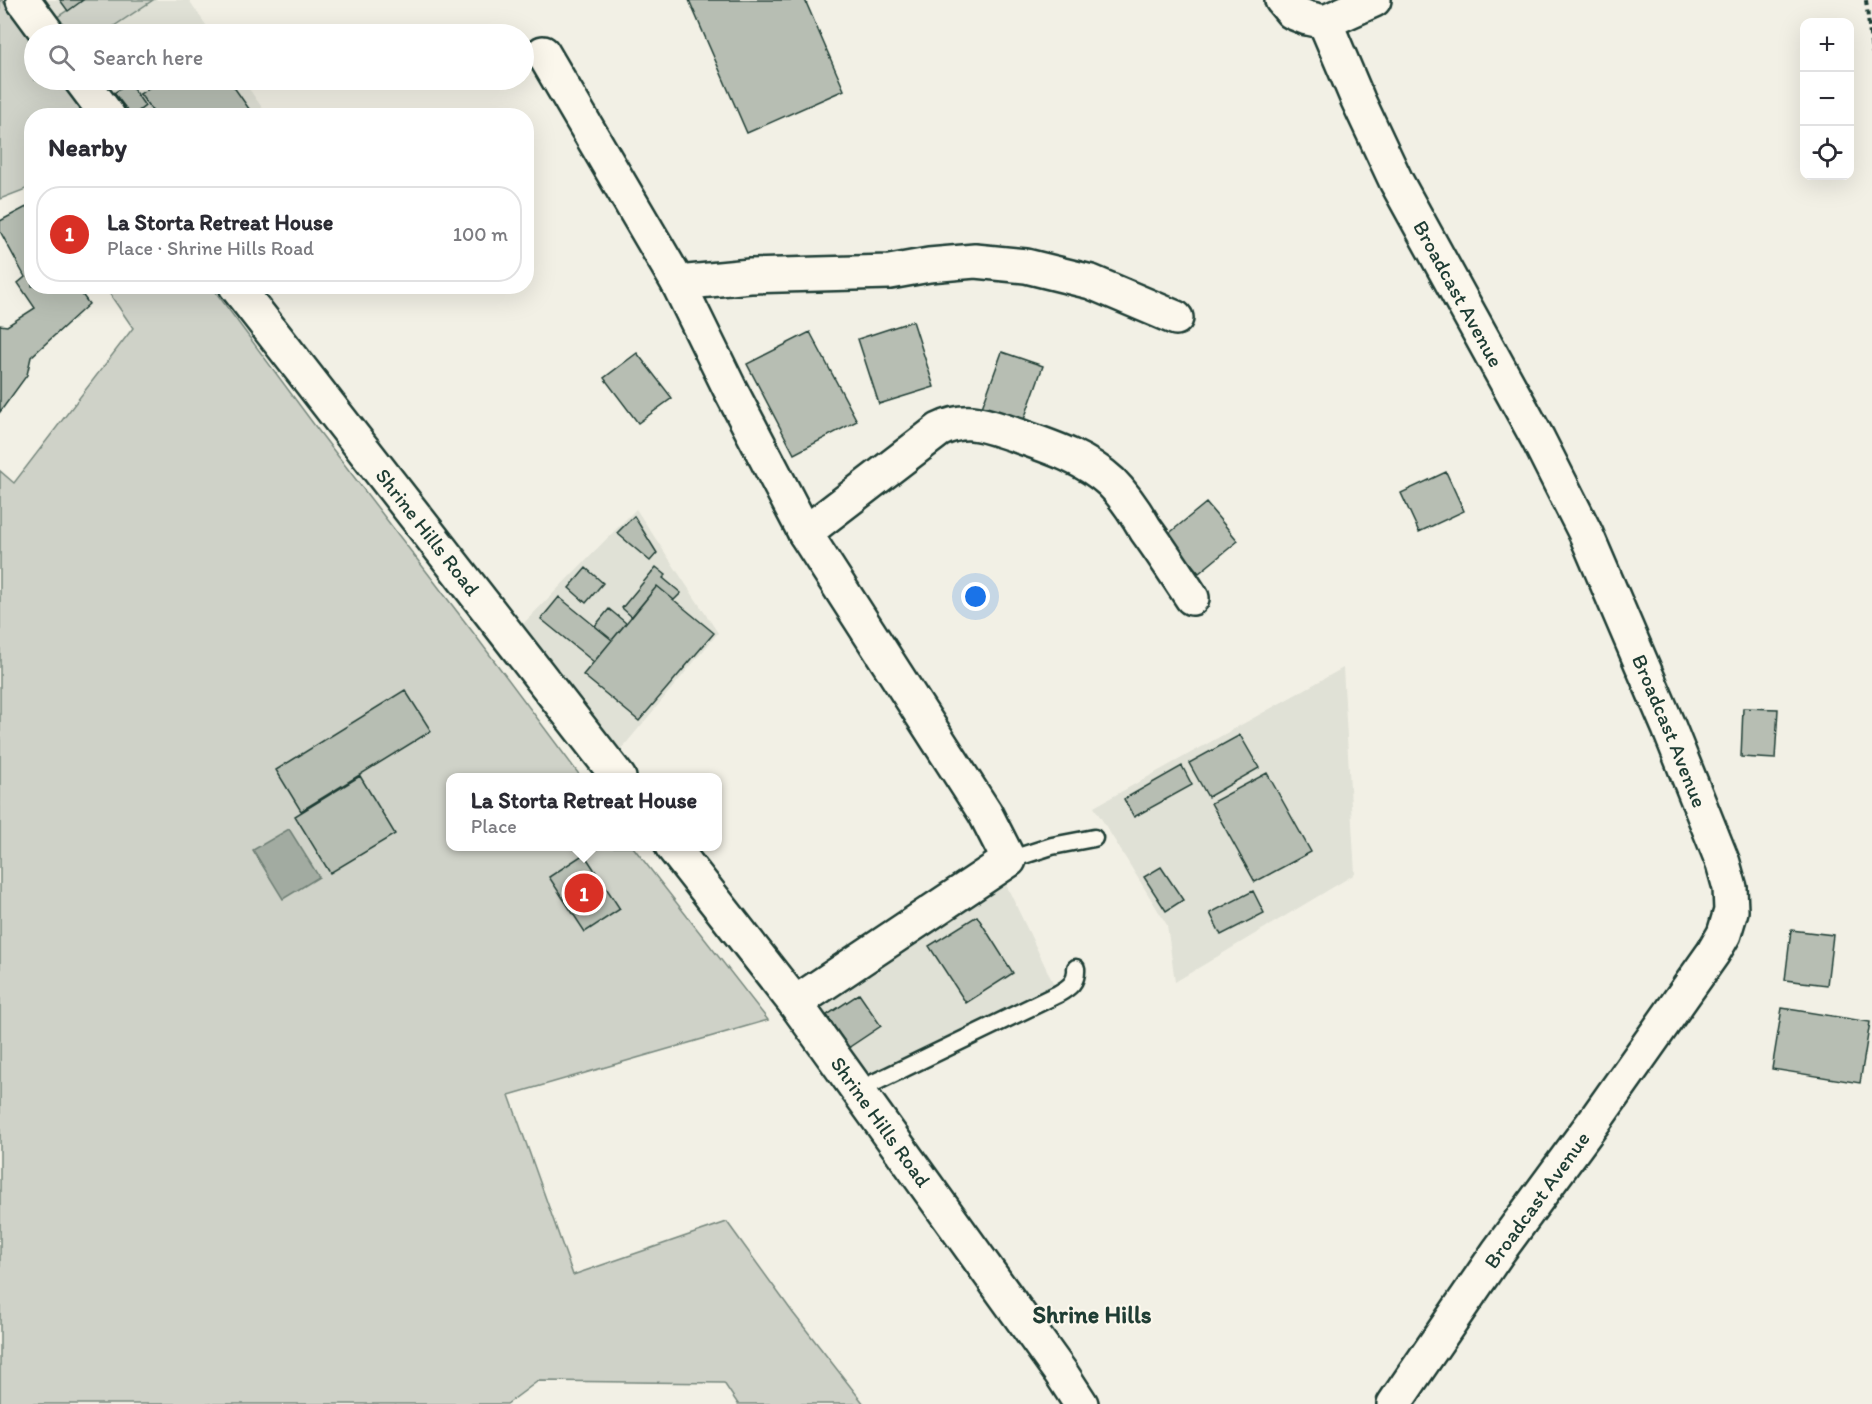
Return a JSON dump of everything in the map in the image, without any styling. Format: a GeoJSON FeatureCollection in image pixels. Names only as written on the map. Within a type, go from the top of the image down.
{"type":"FeatureCollection","features":[{"type":"Feature","properties":{"kind":"street"},"geometry":{"type":"LineString","coordinates":[[23,0],[41,24]]}},
{"type":"Feature","properties":{"kind":"street"},"geometry":{"type":"LineString","coordinates":[[1282,0],[1292,12],[1325,22],[1374,0]]}},
{"type":"Feature","properties":{"kind":"street","name":"Broadcast Avenue"},"geometry":{"type":"LineString","coordinates":[[1325,22],[1396,181],[1538,439],[1586,534],[1669,728],[1723,863],[1730,888],[1731,911],[1724,934],[1713,953],[1498,1252],[1394,1404]]}},
{"type":"Feature","properties":{"kind":"street"},"geometry":{"type":"LineString","coordinates":[[543,53],[678,283],[805,533],[985,813],[1009,860],[795,1003]]}},
{"type":"Feature","properties":{"kind":"street"},"geometry":{"type":"LineString","coordinates":[[88,90],[102,108]]}},
{"type":"Feature","properties":{"kind":"street"},"geometry":{"type":"LineString","coordinates":[[678,283],[750,276],[890,272],[929,265],[975,261],[1026,266],[1091,282],[1176,318]]}},
{"type":"Feature","properties":{"kind":"street","name":"Shrine Hills Road"},"geometry":{"type":"LineString","coordinates":[[242,294],[616,773]]}},
{"type":"Feature","properties":{"kind":"street"},"geometry":{"type":"LineString","coordinates":[[805,533],[939,430],[952,424],[969,421],[1054,448],[1082,462],[1110,482],[1128,502],[1192,598]]}},
{"type":"Feature","properties":{"kind":"street","name":"Shrine Hills Road"},"geometry":{"type":"LineString","coordinates":[[676,851],[795,1003],[1047,1353],[1081,1404]]}},
{"type":"Feature","properties":{"kind":"lane"},"geometry":{"type":"LineString","coordinates":[[1009,860],[1052,846],[1094,838]]}},
{"type":"Feature","properties":{"kind":"lane"},"geometry":{"type":"LineString","coordinates":[[858,1090],[1071,987],[1077,976],[1076,968]]}},
{"type":"Feature","properties":{"kind":"path"},"geometry":{"type":"LineString","coordinates":[[1866,0],[1872,53]]}},
{"type":"Feature","properties":{"kind":"shaded area"},"geometry":{"type":"Polygon","coordinates":[[[0,0],[2,0],[24,30],[24,90],[68,90],[82,108],[24,108],[24,190],[0,199],[0,0]]]}},
{"type":"Feature","properties":{"kind":"shaded area"},"geometry":{"type":"Polygon","coordinates":[[[42,0],[189,0],[205,24],[61,24],[42,0]]]}},
{"type":"Feature","properties":{"kind":"shaded area"},"geometry":{"type":"Polygon","coordinates":[[[83,0],[153,0],[117,24],[61,24],[56,18],[83,0]]]}},
{"type":"Feature","properties":{"kind":"shaded area"},"geometry":{"type":"Polygon","coordinates":[[[111,90],[250,90],[262,108],[125,108],[111,90]]]}},
{"type":"Feature","properties":{"kind":"shaded area"},"geometry":{"type":"Polygon","coordinates":[[[140,94],[150,108],[142,108],[145,106],[137,95],[140,94]]]}},
{"type":"Feature","properties":{"kind":"shaded area"},"geometry":{"type":"Polygon","coordinates":[[[110,294],[217,294],[578,773],[446,773],[446,851],[636,851],[768,1020],[509,1095],[573,1275],[727,1222],[793,1313],[864,1404],[738,1404],[724,1383],[538,1381],[507,1404],[0,1404],[0,471],[14,483],[133,328],[110,294]]]}},
{"type":"Feature","properties":{"kind":"shaded area"},"geometry":{"type":"Polygon","coordinates":[[[636,509],[718,633],[618,753],[520,627],[636,509]]]}},
{"type":"Feature","properties":{"kind":"shaded area"},"geometry":{"type":"Polygon","coordinates":[[[1343,668],[1355,874],[1175,982],[1167,925],[1094,807],[1343,668]]]}},
{"type":"Feature","properties":{"kind":"shaded area"},"geometry":{"type":"Polygon","coordinates":[[[289,829],[319,877],[283,899],[253,850],[289,829]]]}},
{"type":"Feature","properties":{"kind":"shaded area"},"geometry":{"type":"Polygon","coordinates":[[[1000,872],[1056,989],[860,1084],[803,1005],[1000,872]]]}},
{"type":"Feature","properties":{"kind":"building"},"geometry":{"type":"Polygon","coordinates":[[[60,0],[83,0],[68,11],[60,0]]]}},
{"type":"Feature","properties":{"kind":"building"},"geometry":{"type":"Polygon","coordinates":[[[689,0],[805,0],[844,90],[747,133],[689,0]]]}},
{"type":"Feature","properties":{"kind":"building"},"geometry":{"type":"Polygon","coordinates":[[[118,90],[134,90],[145,106],[126,108],[114,93],[118,90]]]}},
{"type":"Feature","properties":{"kind":"building"},"geometry":{"type":"Polygon","coordinates":[[[146,90],[236,90],[248,108],[150,108],[140,94],[146,90]]]}},
{"type":"Feature","properties":{"kind":"building"},"geometry":{"type":"Polygon","coordinates":[[[24,208],[24,275],[0,231],[0,221],[24,208]]]}},
{"type":"Feature","properties":{"kind":"building"},"geometry":{"type":"Polygon","coordinates":[[[24,278],[24,292],[18,283],[24,278]]]}},
{"type":"Feature","properties":{"kind":"building"},"geometry":{"type":"Polygon","coordinates":[[[25,294],[82,294],[89,304],[31,357],[27,375],[0,412],[0,325],[7,326],[35,308],[25,294]]]}},
{"type":"Feature","properties":{"kind":"building"},"geometry":{"type":"Polygon","coordinates":[[[913,321],[934,387],[879,404],[858,339],[913,321]]]}},
{"type":"Feature","properties":{"kind":"building"},"geometry":{"type":"Polygon","coordinates":[[[810,332],[857,421],[794,454],[747,364],[810,332]]]}},
{"type":"Feature","properties":{"kind":"building"},"geometry":{"type":"Polygon","coordinates":[[[1002,352],[1043,366],[1022,425],[981,410],[1002,352]]]}},
{"type":"Feature","properties":{"kind":"building"},"geometry":{"type":"Polygon","coordinates":[[[637,353],[672,398],[638,423],[604,378],[637,353]]]}},
{"type":"Feature","properties":{"kind":"building"},"geometry":{"type":"Polygon","coordinates":[[[1446,472],[1464,511],[1419,532],[1401,493],[1446,472]]]}},
{"type":"Feature","properties":{"kind":"building"},"geometry":{"type":"Polygon","coordinates":[[[1206,503],[1238,541],[1199,573],[1167,535],[1206,503]]]}},
{"type":"Feature","properties":{"kind":"building"},"geometry":{"type":"Polygon","coordinates":[[[634,516],[657,553],[650,561],[617,533],[634,516]]]}},
{"type":"Feature","properties":{"kind":"building"},"geometry":{"type":"Polygon","coordinates":[[[656,567],[666,575],[663,578],[681,593],[674,600],[657,586],[632,617],[622,608],[656,567]]]}},
{"type":"Feature","properties":{"kind":"building"},"geometry":{"type":"Polygon","coordinates":[[[586,568],[603,583],[586,603],[569,588],[586,568]]]}},
{"type":"Feature","properties":{"kind":"building"},"geometry":{"type":"Polygon","coordinates":[[[657,586],[714,633],[639,721],[583,675],[657,586]]]}},
{"type":"Feature","properties":{"kind":"building"},"geometry":{"type":"Polygon","coordinates":[[[559,597],[612,640],[594,662],[541,619],[559,597]]]}},
{"type":"Feature","properties":{"kind":"building"},"geometry":{"type":"Polygon","coordinates":[[[609,609],[626,623],[612,640],[595,626],[609,609]]]}},
{"type":"Feature","properties":{"kind":"building"},"geometry":{"type":"Polygon","coordinates":[[[405,690],[431,731],[301,811],[276,770],[405,690]]]}},
{"type":"Feature","properties":{"kind":"building"},"geometry":{"type":"Polygon","coordinates":[[[1743,708],[1778,709],[1775,759],[1741,757],[1743,708]]]}},
{"type":"Feature","properties":{"kind":"building"},"geometry":{"type":"Polygon","coordinates":[[[1240,735],[1259,768],[1208,797],[1189,763],[1240,735]]]}},
{"type":"Feature","properties":{"kind":"building"},"geometry":{"type":"Polygon","coordinates":[[[1182,766],[1192,785],[1134,817],[1124,799],[1182,766]]]}},
{"type":"Feature","properties":{"kind":"building"},"geometry":{"type":"Polygon","coordinates":[[[1267,773],[1311,852],[1255,882],[1211,803],[1267,773]]]}},
{"type":"Feature","properties":{"kind":"building"},"geometry":{"type":"Polygon","coordinates":[[[360,776],[395,834],[330,873],[295,816],[360,776]]]}},
{"type":"Feature","properties":{"kind":"building"},"geometry":{"type":"Polygon","coordinates":[[[584,854],[620,909],[585,932],[549,877],[584,854]]]}},
{"type":"Feature","properties":{"kind":"building"},"geometry":{"type":"Polygon","coordinates":[[[1161,867],[1183,900],[1166,911],[1144,877],[1161,867]]]}},
{"type":"Feature","properties":{"kind":"building"},"geometry":{"type":"Polygon","coordinates":[[[1253,891],[1264,913],[1221,935],[1210,913],[1253,891]]]}},
{"type":"Feature","properties":{"kind":"building"},"geometry":{"type":"Polygon","coordinates":[[[977,916],[1013,973],[966,1003],[929,946],[977,916]]]}},
{"type":"Feature","properties":{"kind":"building"},"geometry":{"type":"Polygon","coordinates":[[[1791,930],[1833,935],[1827,985],[1785,980],[1791,930]]]}},
{"type":"Feature","properties":{"kind":"building"},"geometry":{"type":"Polygon","coordinates":[[[859,994],[881,1026],[848,1048],[827,1015],[859,994]]]}},
{"type":"Feature","properties":{"kind":"building"},"geometry":{"type":"Polygon","coordinates":[[[1782,1008],[1870,1022],[1860,1083],[1772,1069],[1782,1008]]]}},
{"type":"Feature","properties":{"kind":"place","name":"La Storta Retreat House"},"geometry":{"type":"Point","coordinates":[584,893]}},
{"type":"Feature","properties":{"kind":"district","name":"Shrine Hills"},"geometry":{"type":"Point","coordinates":[1092,1315]}}]}
